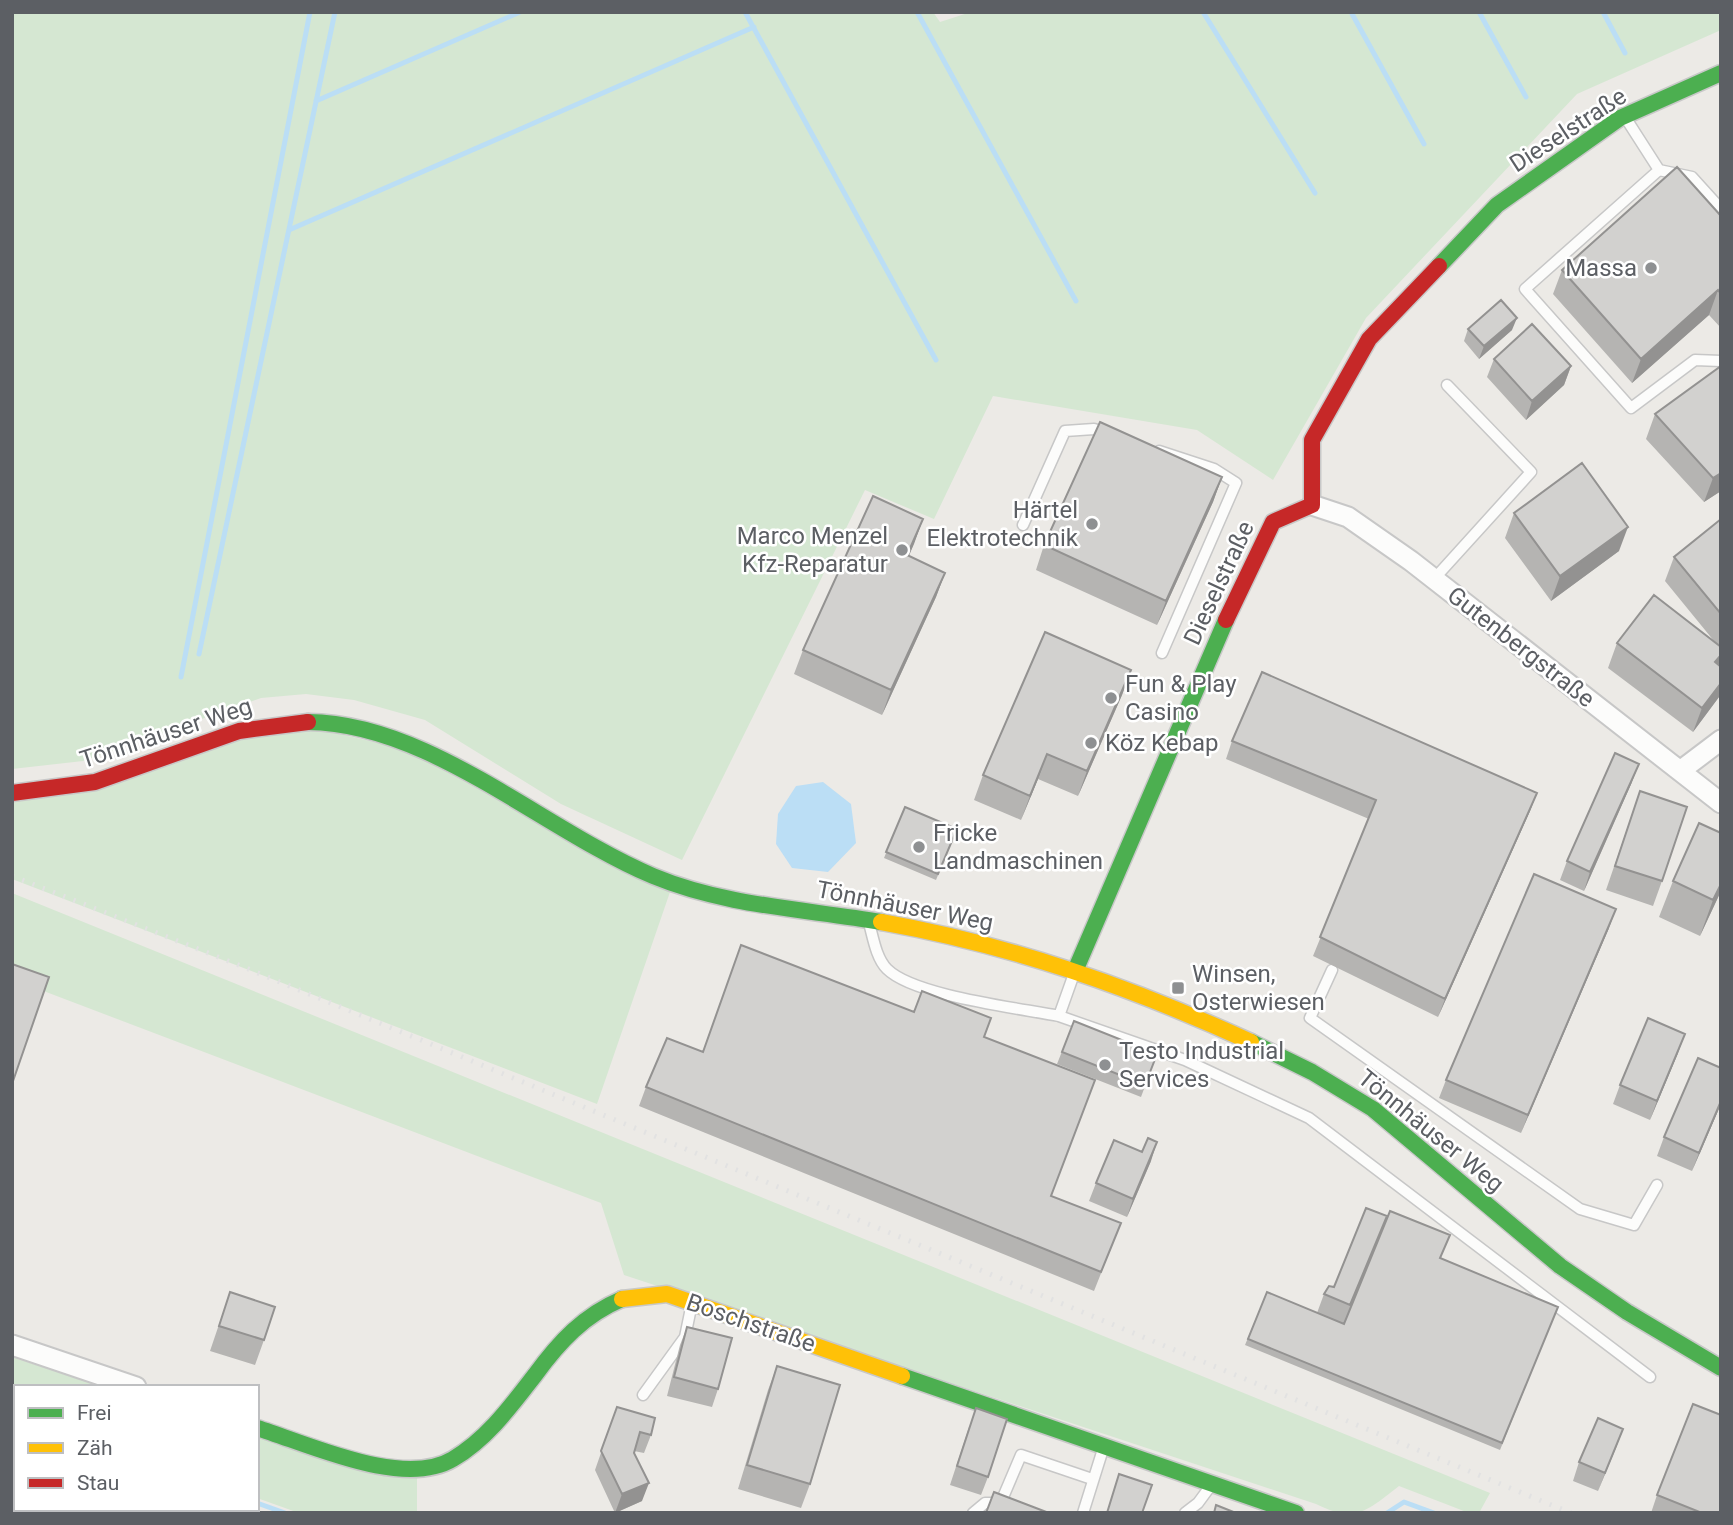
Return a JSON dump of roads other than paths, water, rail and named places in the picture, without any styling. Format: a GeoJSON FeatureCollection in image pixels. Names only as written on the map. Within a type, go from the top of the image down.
{"type":"FeatureCollection","features":[{"type":"Feature","properties":{"kind":"street","name":"Dieselstraße"},"geometry":{"type":"LineString","coordinates":[[1075,971],[1203,669],[1273,522],[1312,505],[1312,440],[1369,339],[1497,205],[1625,116],[1721,73]]}},
{"type":"Feature","properties":{"kind":"street","name":"Gutenbergstraße"},"geometry":{"type":"LineString","coordinates":[[1312,505],[1348,517],[1434,579],[1721,803]]}},
{"type":"Feature","properties":{"kind":"street","name":"Tönnhäuser Weg"},"geometry":{"type":"LineString","coordinates":[[12,793],[57,790],[100,781],[239,730],[275,723],[320,722],[364,727],[440,757],[612,859],[673,884],[762,904],[868,919],[1008,949],[1075,971],[1264,1048],[1339,1086],[1391,1122],[1536,1247],[1602,1297],[1721,1368]]}},
{"type":"Feature","properties":{"kind":"street"},"geometry":{"type":"LineString","coordinates":[[1680,771],[1721,740]]}},
{"type":"Feature","properties":{"kind":"street","name":"Boschstraße"},"geometry":{"type":"LineString","coordinates":[[259,1429],[386,1469],[406,1470],[440,1465],[476,1443],[581,1320],[595,1309],[626,1295],[645,1292],[667,1294],[1296,1513]]}},
{"type":"Feature","properties":{"kind":"street"},"geometry":{"type":"LineString","coordinates":[[12,1345],[130,1385]]}},
{"type":"Feature","properties":{"kind":"lane"},"geometry":{"type":"LineString","coordinates":[[1625,116],[1659,170],[1692,177],[1721,209]]}},
{"type":"Feature","properties":{"kind":"lane"},"geometry":{"type":"LineString","coordinates":[[1659,170],[1525,289],[1631,408],[1695,360],[1721,361]]}},
{"type":"Feature","properties":{"kind":"lane"},"geometry":{"type":"LineString","coordinates":[[1434,579],[1531,472],[1447,385]]}},
{"type":"Feature","properties":{"kind":"lane"},"geometry":{"type":"LineString","coordinates":[[1023,525],[1065,431],[1094,429],[1118,437]]}},
{"type":"Feature","properties":{"kind":"lane"},"geometry":{"type":"LineString","coordinates":[[1154,449],[1214,468],[1236,483],[1162,653]]}},
{"type":"Feature","properties":{"kind":"lane"},"geometry":{"type":"LineString","coordinates":[[868,919],[878,953],[887,969],[922,988],[1059,1016],[1185,1060],[1308,1118],[1650,1377]]}},
{"type":"Feature","properties":{"kind":"lane"},"geometry":{"type":"LineString","coordinates":[[1332,970],[1310,1018],[1580,1209],[1634,1225],[1657,1185]]}},
{"type":"Feature","properties":{"kind":"lane"},"geometry":{"type":"LineString","coordinates":[[1059,1016],[1075,971]]}},
{"type":"Feature","properties":{"kind":"lane"},"geometry":{"type":"LineString","coordinates":[[643,1395],[685,1337],[693,1303]]}},
{"type":"Feature","properties":{"kind":"lane"},"geometry":{"type":"LineString","coordinates":[[1083,1513],[1104,1446]]}},
{"type":"Feature","properties":{"kind":"lane"},"geometry":{"type":"LineString","coordinates":[[972,1513],[985,1503],[1006,1504],[1021,1455],[1092,1479]]}},
{"type":"Feature","properties":{"kind":"lane"},"geometry":{"type":"LineString","coordinates":[[1185,1513],[1198,1503],[1212,1483]]}},
{"type":"Feature","properties":{"kind":"water"},"geometry":{"type":"Polygon","coordinates":[[[823,782],[851,804],[856,843],[828,872],[792,868],[776,844],[778,814],[796,786],[823,782]]]}},
{"type":"Feature","properties":{"kind":"waterway"},"geometry":{"type":"LineString","coordinates":[[181,677],[310,12]]}},
{"type":"Feature","properties":{"kind":"waterway"},"geometry":{"type":"LineString","coordinates":[[199,654],[335,12]]}},
{"type":"Feature","properties":{"kind":"waterway"},"geometry":{"type":"LineString","coordinates":[[316,101],[520,12]]}},
{"type":"Feature","properties":{"kind":"waterway"},"geometry":{"type":"LineString","coordinates":[[745,12],[936,360]]}},
{"type":"Feature","properties":{"kind":"waterway"},"geometry":{"type":"LineString","coordinates":[[917,12],[1076,301]]}},
{"type":"Feature","properties":{"kind":"waterway"},"geometry":{"type":"LineString","coordinates":[[1203,12],[1315,193]]}},
{"type":"Feature","properties":{"kind":"waterway"},"geometry":{"type":"LineString","coordinates":[[1351,12],[1424,144]]}},
{"type":"Feature","properties":{"kind":"waterway"},"geometry":{"type":"LineString","coordinates":[[1479,12],[1526,97]]}},
{"type":"Feature","properties":{"kind":"waterway"},"geometry":{"type":"LineString","coordinates":[[1603,12],[1625,53]]}},
{"type":"Feature","properties":{"kind":"waterway"},"geometry":{"type":"LineString","coordinates":[[289,230],[754,27]]}},
{"type":"Feature","properties":{"kind":"waterway"},"geometry":{"type":"LineString","coordinates":[[1387,1513],[1404,1502],[1434,1513]]}},
{"type":"Feature","properties":{"kind":"waterway"},"geometry":{"type":"LineString","coordinates":[[259,1504],[285,1513]]}},
{"type":"Feature","properties":{"kind":"railway"},"geometry":{"type":"LineString","coordinates":[[12,876],[241,966],[1571,1513]]}},
{"type":"Feature","properties":{"kind":"place","name":"Massa"},"geometry":{"type":"Point","coordinates":[1651,268]}},
{"type":"Feature","properties":{"kind":"place","name":"Härtel Elektrotechnik"},"geometry":{"type":"Point","coordinates":[1092,524]}},
{"type":"Feature","properties":{"kind":"place","name":"Marco Menzel Kfz-Reparatur"},"geometry":{"type":"Point","coordinates":[902,550]}},
{"type":"Feature","properties":{"kind":"place","name":"Fun & Play Casino"},"geometry":{"type":"Point","coordinates":[1111,698]}},
{"type":"Feature","properties":{"kind":"place","name":"Köz Kebap"},"geometry":{"type":"Point","coordinates":[1091,743]}},
{"type":"Feature","properties":{"kind":"place","name":"Fricke Landmaschinen"},"geometry":{"type":"Point","coordinates":[919,847]}},
{"type":"Feature","properties":{"kind":"place","name":"Winsen, Osterwiesen"},"geometry":{"type":"Point","coordinates":[1178,988]}},
{"type":"Feature","properties":{"kind":"place","name":"Testo Industrial Services"},"geometry":{"type":"Point","coordinates":[1105,1065]}}]}
